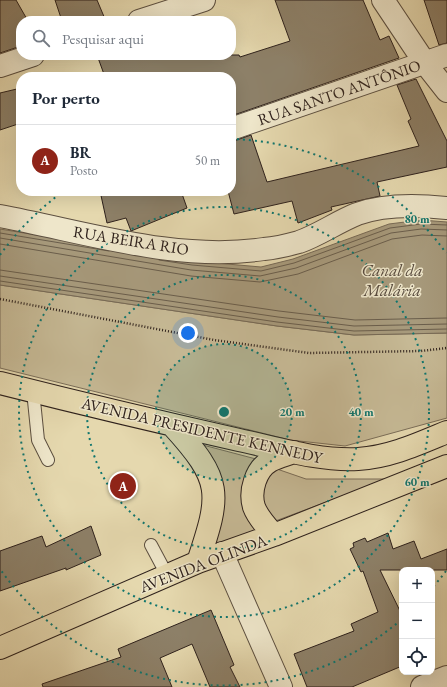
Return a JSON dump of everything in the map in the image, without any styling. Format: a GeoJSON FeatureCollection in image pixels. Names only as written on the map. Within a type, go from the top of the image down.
{"type":"FeatureCollection","features":[{"type":"Feature","properties":{"kind":"main road","name":"AVENIDA PRESIDENTE KENNEDY"},"geometry":{"type":"LineString","coordinates":[[0,383],[172,425],[294,452],[336,459],[358,459],[383,456],[447,432]]}},
{"type":"Feature","properties":{"kind":"main road"},"geometry":{"type":"LineString","coordinates":[[172,425],[196,453],[209,473],[214,489],[211,521],[198,562]]}},
{"type":"Feature","properties":{"kind":"main road"},"geometry":{"type":"LineString","coordinates":[[274,535],[260,518],[254,507],[252,493],[254,482],[260,470],[270,461],[294,452]]}},
{"type":"Feature","properties":{"kind":"main road","name":"AVENIDA OLINDA"},"geometry":{"type":"LineString","coordinates":[[0,648],[198,562],[274,535],[447,466]]}},
{"type":"Feature","properties":{"kind":"street"},"geometry":{"type":"LineString","coordinates":[[154,16],[204,0]]}},
{"type":"Feature","properties":{"kind":"street"},"geometry":{"type":"LineString","coordinates":[[383,0],[424,63],[447,91]]}},
{"type":"Feature","properties":{"kind":"street","name":"RUA SANTO ANTÔNIO"},"geometry":{"type":"LineString","coordinates":[[236,127],[447,55]]}},
{"type":"Feature","properties":{"kind":"street"},"geometry":{"type":"LineString","coordinates":[[0,66],[19,60]]}},
{"type":"Feature","properties":{"kind":"street","name":"RUA BEIRA RIO"},"geometry":{"type":"LineString","coordinates":[[0,216],[154,247],[228,253],[264,249],[300,241],[358,214],[380,209],[407,207],[447,208]]}},
{"type":"Feature","properties":{"kind":"street"},"geometry":{"type":"LineString","coordinates":[[222,553],[281,687]]}},
{"type":"Feature","properties":{"kind":"street"},"geometry":{"type":"LineString","coordinates":[[422,687],[447,677]]}},
{"type":"Feature","properties":{"kind":"lane"},"geometry":{"type":"LineString","coordinates":[[33,391],[38,440],[48,460]]}},
{"type":"Feature","properties":{"kind":"lane"},"geometry":{"type":"LineString","coordinates":[[151,546],[167,575]]}},
{"type":"Feature","properties":{"kind":"path"},"geometry":{"type":"LineString","coordinates":[[0,300],[214,340],[309,353],[421,351],[447,348]]}},
{"type":"Feature","properties":{"kind":"shaded area"},"geometry":{"type":"Polygon","coordinates":[[[0,285],[277,326],[354,335],[447,333],[447,418],[345,446],[290,440],[0,368],[0,285]]]}},
{"type":"Feature","properties":{"kind":"shaded area"},"geometry":{"type":"Polygon","coordinates":[[[199,444],[256,459],[262,530],[208,551],[199,444]]]}},
{"type":"Feature","properties":{"kind":"shaded area"},"geometry":{"type":"Polygon","coordinates":[[[274,468],[306,479],[388,479],[270,523],[261,504],[265,476],[274,468]]]}},
{"type":"Feature","properties":{"kind":"water","name":"Canal da Malária"},"geometry":{"type":"Polygon","coordinates":[[[421,220],[447,222],[447,333],[354,335],[277,326],[0,285],[0,229],[193,261],[261,267],[293,259],[389,224],[421,220]]]}},
{"type":"Feature","properties":{"kind":"building"},"geometry":{"type":"Polygon","coordinates":[[[0,0],[16,0],[25,16],[16,16],[16,48],[0,53],[0,0]]]}},
{"type":"Feature","properties":{"kind":"building"},"geometry":{"type":"Polygon","coordinates":[[[55,0],[97,0],[104,16],[60,16],[55,0]]]}},
{"type":"Feature","properties":{"kind":"building"},"geometry":{"type":"Polygon","coordinates":[[[275,0],[363,0],[380,40],[389,36],[399,58],[236,114],[236,72],[103,72],[99,60],[236,60],[236,55],[239,55],[240,57],[290,41],[275,0]]]}},
{"type":"Feature","properties":{"kind":"building"},"geometry":{"type":"Polygon","coordinates":[[[424,0],[447,0],[447,43],[439,45],[424,0]]]}},
{"type":"Feature","properties":{"kind":"building"},"geometry":{"type":"Polygon","coordinates":[[[416,79],[447,141],[447,167],[377,182],[380,196],[331,207],[332,210],[298,223],[292,201],[234,214],[229,196],[236,196],[236,140],[251,135],[267,182],[419,146],[408,121],[411,119],[397,85],[416,79]]]}},
{"type":"Feature","properties":{"kind":"building"},"geometry":{"type":"Polygon","coordinates":[[[16,89],[16,125],[0,130],[0,93],[16,89]]]}},
{"type":"Feature","properties":{"kind":"building"},"geometry":{"type":"Polygon","coordinates":[[[101,196],[183,196],[187,208],[131,231],[126,218],[107,223],[101,196]]]}},
{"type":"Feature","properties":{"kind":"building"},"geometry":{"type":"Polygon","coordinates":[[[91,526],[101,555],[66,570],[66,568],[0,591],[0,551],[42,536],[46,547],[91,526]]]}},
{"type":"Feature","properties":{"kind":"building"},"geometry":{"type":"Polygon","coordinates":[[[388,533],[393,549],[414,541],[421,559],[447,549],[447,570],[435,570],[435,567],[399,567],[399,570],[380,570],[399,609],[399,667],[352,687],[307,687],[294,654],[354,631],[351,624],[378,612],[363,571],[361,572],[350,549],[354,547],[353,543],[365,538],[367,542],[388,533]]]}},
{"type":"Feature","properties":{"kind":"building"},"geometry":{"type":"Polygon","coordinates":[[[211,610],[234,665],[230,667],[240,687],[210,687],[192,644],[160,658],[172,687],[43,687],[42,684],[121,657],[118,649],[211,610]]]}},
{"type":"Feature","properties":{"kind":"place","name":"BR"},"geometry":{"type":"Point","coordinates":[123,486]}}]}
